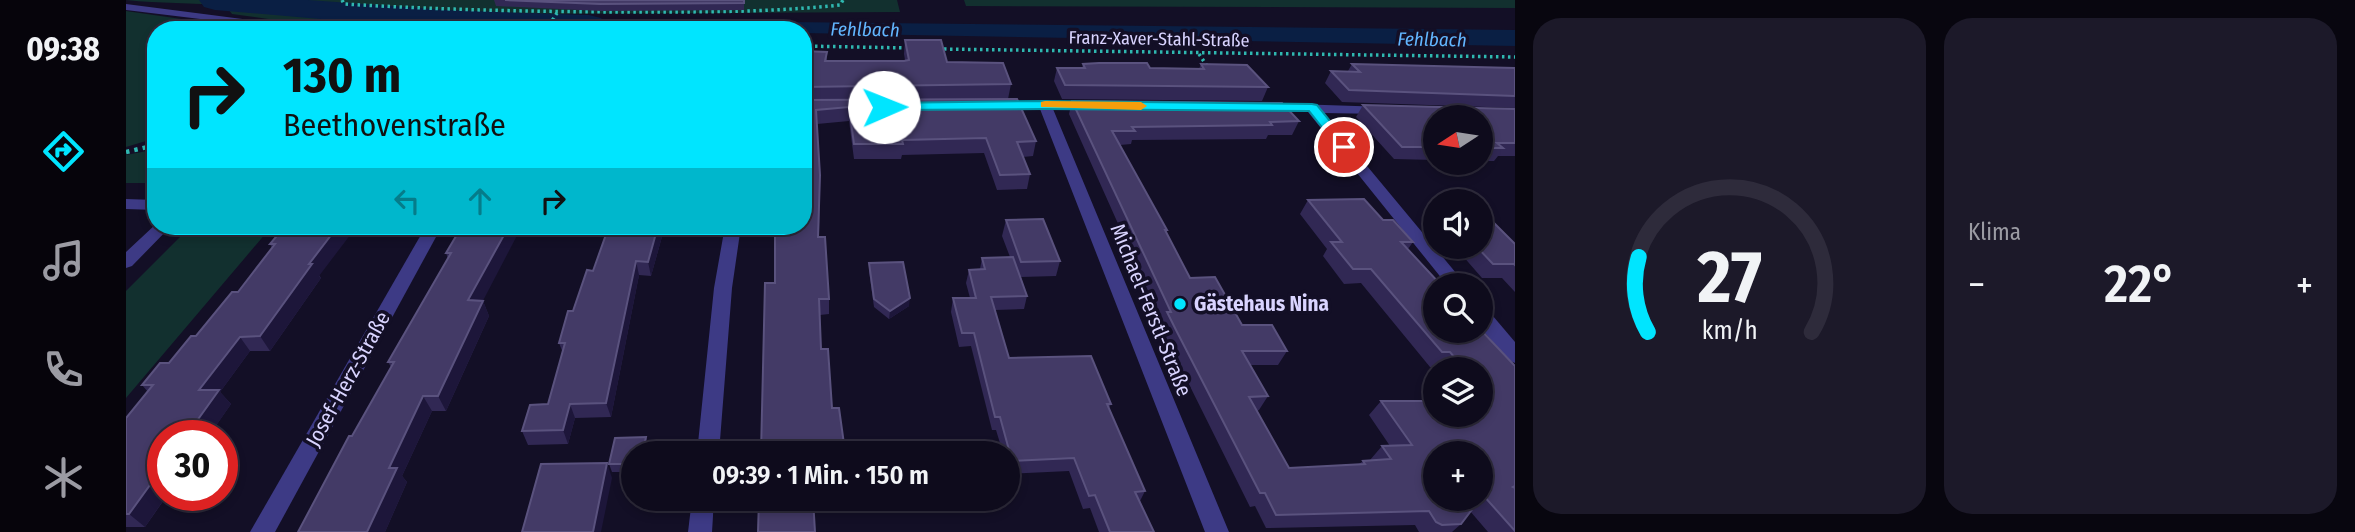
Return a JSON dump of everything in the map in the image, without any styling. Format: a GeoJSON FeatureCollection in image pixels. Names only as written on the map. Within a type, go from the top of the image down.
{"type":"FeatureCollection","features":[{"type":"Feature","properties":{"kind":"street"},"geometry":{"type":"LineString","coordinates":[[126,8],[219,21]]}},
{"type":"Feature","properties":{"kind":"street","name":"Michael-Ferstl-Straße"},"geometry":{"type":"LineString","coordinates":[[1045,105],[1217,532]]}},
{"type":"Feature","properties":{"kind":"street"},"geometry":{"type":"LineString","coordinates":[[978,106],[1112,106]]}},
{"type":"Feature","properties":{"kind":"street"},"geometry":{"type":"LineString","coordinates":[[1247,107],[1393,111]]}},
{"type":"Feature","properties":{"kind":"street"},"geometry":{"type":"LineString","coordinates":[[1312,108],[1447,273]]}},
{"type":"Feature","properties":{"kind":"street"},"geometry":{"type":"LineString","coordinates":[[126,204],[147,205]]}},
{"type":"Feature","properties":{"kind":"street"},"geometry":{"type":"LineString","coordinates":[[126,262],[154,235]]}},
{"type":"Feature","properties":{"kind":"street","name":"Josef-Herz-Straße"},"geometry":{"type":"LineString","coordinates":[[262,532],[429,235]]}},
{"type":"Feature","properties":{"kind":"street"},"geometry":{"type":"LineString","coordinates":[[709,441],[723,288],[732,235]]}},
{"type":"Feature","properties":{"kind":"street"},"geometry":{"type":"LineString","coordinates":[[1493,328],[1511,347]]}},
{"type":"Feature","properties":{"kind":"street"},"geometry":{"type":"LineString","coordinates":[[700,532],[703,511]]}},
{"type":"Feature","properties":{"kind":"path"},"geometry":{"type":"LineString","coordinates":[[342,0],[344,4],[355,5],[558,12],[778,12],[840,5],[843,0]]}},
{"type":"Feature","properties":{"kind":"path"},"geometry":{"type":"LineString","coordinates":[[552,21],[558,12]]}},
{"type":"Feature","properties":{"kind":"path"},"geometry":{"type":"LineString","coordinates":[[812,47],[912,48]]}},
{"type":"Feature","properties":{"kind":"path","name":"Franz-Xaver-Stahl-Straße"},"geometry":{"type":"LineString","coordinates":[[926,49],[1515,57]]}},
{"type":"Feature","properties":{"kind":"path"},"geometry":{"type":"LineString","coordinates":[[1199,54],[1213,75]]}},
{"type":"Feature","properties":{"kind":"path"},"geometry":{"type":"LineString","coordinates":[[126,152],[147,148]]}},
{"type":"Feature","properties":{"kind":"green space"},"geometry":{"type":"Polygon","coordinates":[[[126,0],[897,0],[900,12],[502,14],[516,21],[282,21],[232,14],[226,6],[126,0]]]}},
{"type":"Feature","properties":{"kind":"green space"},"geometry":{"type":"Polygon","coordinates":[[[964,0],[1515,0],[1515,8],[966,6],[964,0]]]}},
{"type":"Feature","properties":{"kind":"green space"},"geometry":{"type":"Polygon","coordinates":[[[126,11],[195,21],[147,21],[147,141],[126,147],[126,11]]]}},
{"type":"Feature","properties":{"kind":"green space"},"geometry":{"type":"Polygon","coordinates":[[[147,151],[147,183],[126,183],[126,155],[147,151]]]}},
{"type":"Feature","properties":{"kind":"green space"},"geometry":{"type":"Polygon","coordinates":[[[182,235],[264,235],[126,398],[126,291],[182,235]]]}},
{"type":"Feature","properties":{"kind":"water"},"geometry":{"type":"Polygon","coordinates":[[[518,19],[699,21],[520,21],[518,19]]]}},
{"type":"Feature","properties":{"kind":"water"},"geometry":{"type":"Polygon","coordinates":[[[812,22],[1515,30],[1515,46],[812,33],[812,22]]]}},
{"type":"Feature","properties":{"kind":"building"},"geometry":{"type":"Polygon","coordinates":[[[505,0],[744,0],[744,3],[600,4],[505,0]]]}},
{"type":"Feature","properties":{"kind":"building"},"geometry":{"type":"Polygon","coordinates":[[[905,40],[941,40],[947,62],[1003,63],[1011,84],[812,87],[812,51],[827,52],[825,61],[909,60],[905,40]]]}},
{"type":"Feature","properties":{"kind":"building"},"geometry":{"type":"Polygon","coordinates":[[[1147,63],[1150,68],[1204,69],[1201,64],[1247,65],[1268,87],[1065,85],[1057,68],[1085,68],[1083,64],[1147,63]]]}},
{"type":"Feature","properties":{"kind":"building"},"geometry":{"type":"Polygon","coordinates":[[[1352,64],[1515,68],[1515,96],[1349,90],[1331,71],[1360,72],[1352,64]]]}},
{"type":"Feature","properties":{"kind":"building"},"geometry":{"type":"Polygon","coordinates":[[[1017,99],[1036,141],[1017,142],[1030,174],[1000,175],[986,138],[902,140],[903,144],[854,144],[849,107],[816,110],[820,175],[818,237],[825,237],[829,299],[819,299],[821,349],[828,349],[832,408],[839,408],[844,441],[761,441],[765,283],[775,283],[775,235],[812,235],[812,100],[1017,99]]]}},
{"type":"Feature","properties":{"kind":"building"},"geometry":{"type":"Polygon","coordinates":[[[1072,101],[1282,103],[1299,121],[1270,122],[1272,125],[1132,127],[1135,131],[1112,131],[1167,230],[1190,278],[1215,277],[1242,325],[1272,325],[1287,351],[1242,351],[1268,396],[1249,397],[1289,468],[1365,464],[1363,461],[1391,459],[1382,446],[1412,445],[1381,401],[1423,401],[1423,427],[1493,427],[1493,357],[1454,357],[1450,352],[1442,352],[1434,343],[1493,343],[1515,366],[1515,531],[1493,506],[1493,441],[1423,441],[1423,511],[1429,511],[1276,515],[1265,493],[1260,493],[1167,312],[1171,312],[1072,101]]]}},
{"type":"Feature","properties":{"kind":"building"},"geometry":{"type":"Polygon","coordinates":[[[1363,105],[1423,107],[1423,147],[1402,147],[1363,105]]]}},
{"type":"Feature","properties":{"kind":"building"},"geometry":{"type":"Polygon","coordinates":[[[1493,108],[1515,109],[1515,143],[1497,143],[1503,148],[1493,148],[1493,108]]]}},
{"type":"Feature","properties":{"kind":"building"},"geometry":{"type":"Polygon","coordinates":[[[1364,199],[1383,220],[1393,220],[1413,242],[1401,242],[1430,273],[1423,273],[1423,330],[1371,269],[1353,269],[1331,242],[1342,242],[1308,200],[1364,199]]]}},
{"type":"Feature","properties":{"kind":"building"},"geometry":{"type":"Polygon","coordinates":[[[1043,219],[1060,261],[1021,262],[1006,220],[1043,219]]]}},
{"type":"Feature","properties":{"kind":"building"},"geometry":{"type":"Polygon","coordinates":[[[1493,222],[1515,244],[1515,265],[1493,264],[1488,259],[1493,259],[1493,222]]]}},
{"type":"Feature","properties":{"kind":"building"},"geometry":{"type":"Polygon","coordinates":[[[278,235],[331,235],[260,336],[240,337],[199,390],[219,390],[197,420],[147,420],[147,489],[129,514],[126,514],[126,418],[153,385],[142,385],[160,363],[169,363],[191,336],[196,336],[232,292],[238,292],[275,244],[270,244],[278,235]]]}},
{"type":"Feature","properties":{"kind":"building"},"geometry":{"type":"Polygon","coordinates":[[[457,235],[504,235],[468,300],[483,301],[438,396],[423,396],[389,468],[397,468],[367,532],[298,532],[349,436],[352,436],[394,362],[388,362],[451,253],[446,253],[457,235]]]}},
{"type":"Feature","properties":{"kind":"building"},"geometry":{"type":"Polygon","coordinates":[[[606,235],[656,235],[648,262],[636,261],[606,403],[570,404],[563,430],[522,431],[530,405],[548,404],[565,343],[559,343],[568,311],[573,311],[587,270],[593,271],[606,235]]]}},
{"type":"Feature","properties":{"kind":"building"},"geometry":{"type":"Polygon","coordinates":[[[1013,257],[1027,296],[991,297],[1009,358],[1091,356],[1111,404],[1107,404],[1145,491],[1135,492],[1154,532],[1110,532],[1095,495],[1089,496],[1074,458],[1020,461],[1020,441],[1007,441],[1000,417],[995,417],[974,333],[962,333],[953,298],[976,298],[969,270],[985,269],[982,258],[1013,257]]]}},
{"type":"Feature","properties":{"kind":"building"},"geometry":{"type":"Polygon","coordinates":[[[903,262],[910,298],[890,311],[874,299],[869,263],[903,262]]]}},
{"type":"Feature","properties":{"kind":"building"},"geometry":{"type":"Polygon","coordinates":[[[646,437],[645,441],[621,441],[621,464],[609,464],[615,438],[646,437]]]}},
{"type":"Feature","properties":{"kind":"building"},"geometry":{"type":"Polygon","coordinates":[[[607,463],[593,532],[522,532],[541,464],[607,463]]]}},
{"type":"Feature","properties":{"kind":"building"},"geometry":{"type":"Polygon","coordinates":[[[759,511],[814,511],[815,532],[758,532],[759,511]]]}},
{"type":"Feature","properties":{"kind":"building"},"geometry":{"type":"Polygon","coordinates":[[[1429,511],[1471,511],[1461,524],[1442,525],[1436,522],[1429,511]]]}},
{"type":"Feature","properties":{"kind":"waterway","name":"Fehlbach"},"geometry":{"type":"LineString","coordinates":[[215,0],[308,10],[476,21]]}},
{"type":"Feature","properties":{"kind":"slow traffic"},"geometry":{"type":"LineString","coordinates":[[1045,105],[1141,106]]}},
{"type":"Feature","properties":{"kind":"place","name":"Gästehaus Nina"},"geometry":{"type":"Point","coordinates":[1180,304]}},
{"type":"Feature","properties":{"kind":"route"},"geometry":{"type":"LineString","coordinates":[[884,107],[1045,105],[1312,108],[1344,147]]}}]}
